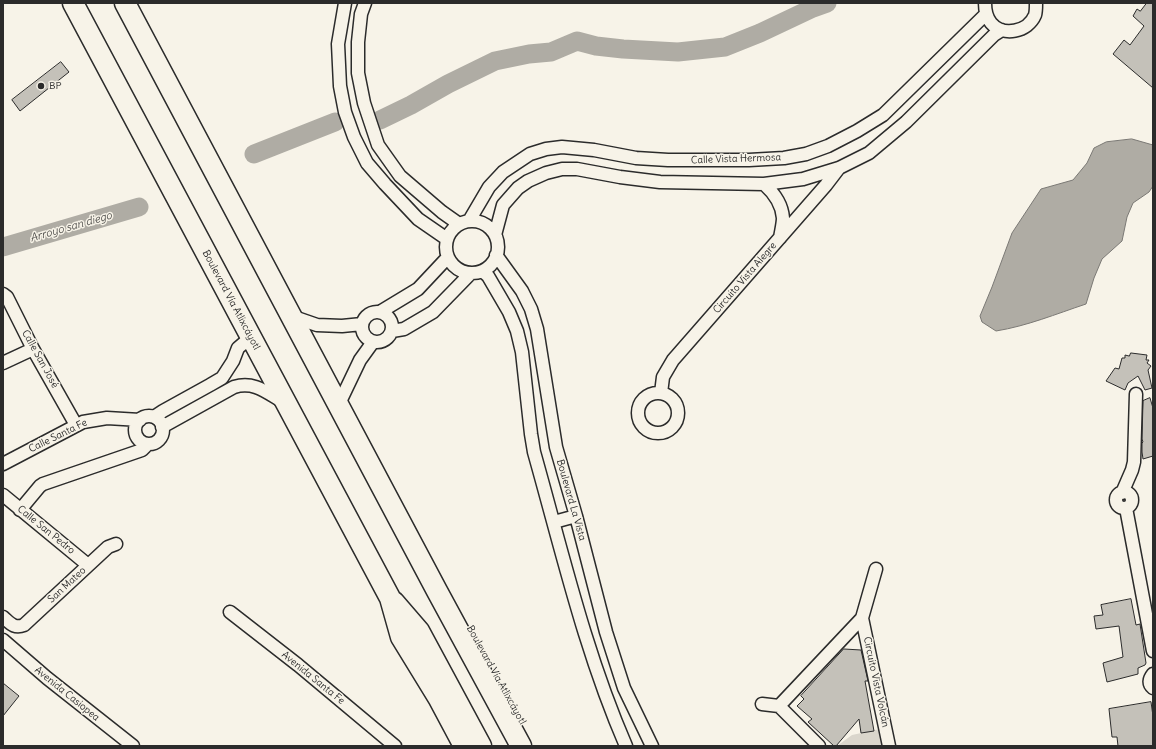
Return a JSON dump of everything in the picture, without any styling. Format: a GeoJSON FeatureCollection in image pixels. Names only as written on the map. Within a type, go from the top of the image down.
{"type":"FeatureCollection","features":[{"type":"Feature","properties":{"kind":"main road","name":"Boulevard Vía Atlixcáyotl"},"geometry":{"type":"LineString","coordinates":[[73,3],[390,598],[401,637],[439,699],[464,746]]}},
{"type":"Feature","properties":{"kind":"main road","name":"Boulevard Vía Atlixcáyotl"},"geometry":{"type":"LineString","coordinates":[[125,3],[338,406],[521,746]]}},
{"type":"Feature","properties":{"kind":"main road","name":"Boulevard Vía Atlixcáyotl"},"geometry":{"type":"LineString","coordinates":[[437,591],[453,605],[469,624],[535,746]]}},
{"type":"Feature","properties":{"kind":"main road","name":"Boulevard Vía Atlixcáyotl"},"geometry":{"type":"LineString","coordinates":[[390,598],[419,631],[481,746]]}},
{"type":"Feature","properties":{"kind":"street"},"geometry":{"type":"LineString","coordinates":[[345,3],[338,44],[340,86],[345,112],[354,137],[367,163],[385,184],[418,219],[447,239]]}},
{"type":"Feature","properties":{"kind":"street"},"geometry":{"type":"LineString","coordinates":[[365,3],[361,14],[358,42],[358,73],[364,103],[378,145],[400,176],[442,212],[464,222],[479,222],[488,226],[495,235],[498,245],[496,255],[491,265],[476,272],[434,312],[404,329],[392,331]]}},
{"type":"Feature","properties":{"kind":"street"},"geometry":{"type":"LineString","coordinates":[[985,8],[990,22],[996,28],[1013,31],[1029,25],[1035,15],[1036,3]]}},
{"type":"Feature","properties":{"kind":"street","name":"Calle Vista Hermosa"},"geometry":{"type":"LineString","coordinates":[[464,222],[489,187],[502,172],[530,154],[546,149],[562,147],[594,150],[636,158],[668,160],[749,160],[784,158],[806,154],[828,146],[883,115],[985,8]]}},
{"type":"Feature","properties":{"kind":"street"},"geometry":{"type":"LineString","coordinates":[[495,235],[503,205],[518,188],[528,181],[546,173],[562,169],[578,169],[620,177],[660,182],[764,184],[803,179],[839,168],[869,153],[906,122],[994,35],[1002,30]]}},
{"type":"Feature","properties":{"kind":"street","name":"Circuito Vista Alegre"},"geometry":{"type":"LineString","coordinates":[[661,393],[663,377],[673,360],[839,168]]}},
{"type":"Feature","properties":{"kind":"street"},"geometry":{"type":"LineString","coordinates":[[764,184],[774,194],[780,205],[783,218],[780,238]]}},
{"type":"Feature","properties":{"kind":"street"},"geometry":{"type":"LineString","coordinates":[[464,222],[452,230],[447,239],[446,248],[448,257],[453,265],[462,271],[476,272],[488,276],[509,312],[517,331],[522,352],[534,452],[585,636],[613,716],[626,746]]}},
{"type":"Feature","properties":{"kind":"street","name":"Boulevard La Vista"},"geometry":{"type":"LineString","coordinates":[[496,255],[522,291],[531,310],[537,329],[556,447],[576,516],[606,632],[624,688],[652,746]]}},
{"type":"Feature","properties":{"kind":"street"},"geometry":{"type":"LineString","coordinates":[[380,312],[418,289],[448,257]]}},
{"type":"Feature","properties":{"kind":"street","name":"Calle San José"},"geometry":{"type":"LineString","coordinates":[[3,294],[76,425]]}},
{"type":"Feature","properties":{"kind":"street"},"geometry":{"type":"LineString","coordinates":[[380,312],[390,319],[392,331],[385,340],[379,343],[368,340],[362,330],[362,324],[364,318],[369,314],[380,312]]}},
{"type":"Feature","properties":{"kind":"street"},"geometry":{"type":"LineString","coordinates":[[291,316],[317,325],[342,326],[362,324]]}},
{"type":"Feature","properties":{"kind":"street"},"geometry":{"type":"LineString","coordinates":[[154,417],[161,423],[163,433],[160,439],[155,443],[148,444],[142,442],[137,438],[135,432],[136,425],[140,420],[144,417],[154,417],[222,378],[233,361],[238,348],[251,337]]}},
{"type":"Feature","properties":{"kind":"street"},"geometry":{"type":"LineString","coordinates":[[338,406],[360,360],[373,342]]}},
{"type":"Feature","properties":{"kind":"street"},"geometry":{"type":"LineString","coordinates":[[3,363],[33,349]]}},
{"type":"Feature","properties":{"kind":"street"},"geometry":{"type":"LineString","coordinates":[[162,427],[234,387],[241,385],[259,388],[287,404]]}},
{"type":"Feature","properties":{"kind":"street"},"geometry":{"type":"LineString","coordinates":[[1136,394],[1134,462],[1122,493],[1130,495],[1132,499],[1132,503],[1126,508],[1153,651]]}},
{"type":"Feature","properties":{"kind":"street","name":"Calle Santa Fe"},"geometry":{"type":"LineString","coordinates":[[3,464],[82,422],[100,419],[140,420]]}},
{"type":"Feature","properties":{"kind":"street"},"geometry":{"type":"LineString","coordinates":[[20,510],[43,484],[142,450],[148,444]]}},
{"type":"Feature","properties":{"kind":"street","name":"Calle San Pedro"},"geometry":{"type":"LineString","coordinates":[[3,495],[88,565]]}},
{"type":"Feature","properties":{"kind":"street"},"geometry":{"type":"LineString","coordinates":[[554,522],[576,516]]}},
{"type":"Feature","properties":{"kind":"street","name":"San Mateo"},"geometry":{"type":"LineString","coordinates":[[3,617],[12,625],[19,627],[24,625],[108,547],[116,544]]}},
{"type":"Feature","properties":{"kind":"street","name":"Circuito Vista Volcán"},"geometry":{"type":"LineString","coordinates":[[779,706],[862,618],[876,569]]}},
{"type":"Feature","properties":{"kind":"street","name":"Avenida Santa Fe"},"geometry":{"type":"LineString","coordinates":[[230,612],[298,665],[395,746]]}},
{"type":"Feature","properties":{"kind":"street","name":"Circuito Vista Volcán"},"geometry":{"type":"LineString","coordinates":[[862,618],[889,746]]}},
{"type":"Feature","properties":{"kind":"street","name":"Avenida Casiopea"},"geometry":{"type":"LineString","coordinates":[[3,640],[53,683],[133,746]]}},
{"type":"Feature","properties":{"kind":"street"},"geometry":{"type":"LineString","coordinates":[[1153,674],[1150,678],[1150,683],[1153,688]]}},
{"type":"Feature","properties":{"kind":"street"},"geometry":{"type":"LineString","coordinates":[[762,704],[779,706],[819,746]]}},
{"type":"Feature","properties":{"kind":"shaded area"},"geometry":{"type":"Polygon","coordinates":[[[1132,139],[1153,145],[1153,186],[1149,192],[1133,203],[1127,217],[1122,241],[1102,259],[1086,304],[1008,329],[996,331],[982,322],[980,316],[1012,233],[1041,189],[1073,180],[1087,163],[1094,148],[1106,142],[1132,139]]]}},
{"type":"Feature","properties":{"kind":"shaded area"},"geometry":{"type":"Polygon","coordinates":[[[880,729],[883,746],[837,746],[852,735],[880,729]]]}},
{"type":"Feature","properties":{"kind":"building"},"geometry":{"type":"Polygon","coordinates":[[[1147,3],[1153,3],[1153,88],[1113,54],[1124,40],[1130,45],[1144,26],[1133,16],[1137,9],[1140,11],[1147,3]]]}},
{"type":"Feature","properties":{"kind":"building","name":"BP"},"geometry":{"type":"Polygon","coordinates":[[[61,62],[69,72],[20,111],[12,100],[61,62]]]}},
{"type":"Feature","properties":{"kind":"building"},"geometry":{"type":"Polygon","coordinates":[[[1131,353],[1147,355],[1146,360],[1149,360],[1147,363],[1151,366],[1148,370],[1152,388],[1145,390],[1138,376],[1128,383],[1125,390],[1106,381],[1115,368],[1119,369],[1122,358],[1125,358],[1125,355],[1129,356],[1131,353]]]}},
{"type":"Feature","properties":{"kind":"building"},"geometry":{"type":"Polygon","coordinates":[[[1150,398],[1153,408],[1153,456],[1143,459],[1143,401],[1150,398]]]}},
{"type":"Feature","properties":{"kind":"building"},"geometry":{"type":"Polygon","coordinates":[[[1131,599],[1136,625],[1140,624],[1146,663],[1138,668],[1138,674],[1107,682],[1103,663],[1123,657],[1119,626],[1096,629],[1094,616],[1103,615],[1101,605],[1131,599]]]}},
{"type":"Feature","properties":{"kind":"building"},"geometry":{"type":"Polygon","coordinates":[[[844,649],[861,650],[868,681],[865,681],[874,731],[861,733],[859,719],[836,746],[834,746],[808,722],[812,719],[797,706],[804,699],[801,696],[844,649]]]}},
{"type":"Feature","properties":{"kind":"building"},"geometry":{"type":"Polygon","coordinates":[[[3,683],[19,696],[3,716],[3,683]]]}},
{"type":"Feature","properties":{"kind":"building"},"geometry":{"type":"Polygon","coordinates":[[[1151,702],[1153,716],[1153,746],[1118,746],[1117,737],[1112,737],[1109,709],[1151,702]]]}},
{"type":"Feature","properties":{"kind":"waterway"},"geometry":{"type":"LineString","coordinates":[[380,120],[495,61],[529,54],[551,52],[577,41],[596,46],[623,49],[678,52],[725,47],[827,3]]}},
{"type":"Feature","properties":{"kind":"waterway"},"geometry":{"type":"LineString","coordinates":[[254,154],[335,122]]}},
{"type":"Feature","properties":{"kind":"waterway","name":"Arroyo san diego"},"geometry":{"type":"LineString","coordinates":[[3,247],[139,207]]}},
{"type":"Feature","properties":{"kind":"place","name":"BP"},"geometry":{"type":"Point","coordinates":[41,86]}}]}
